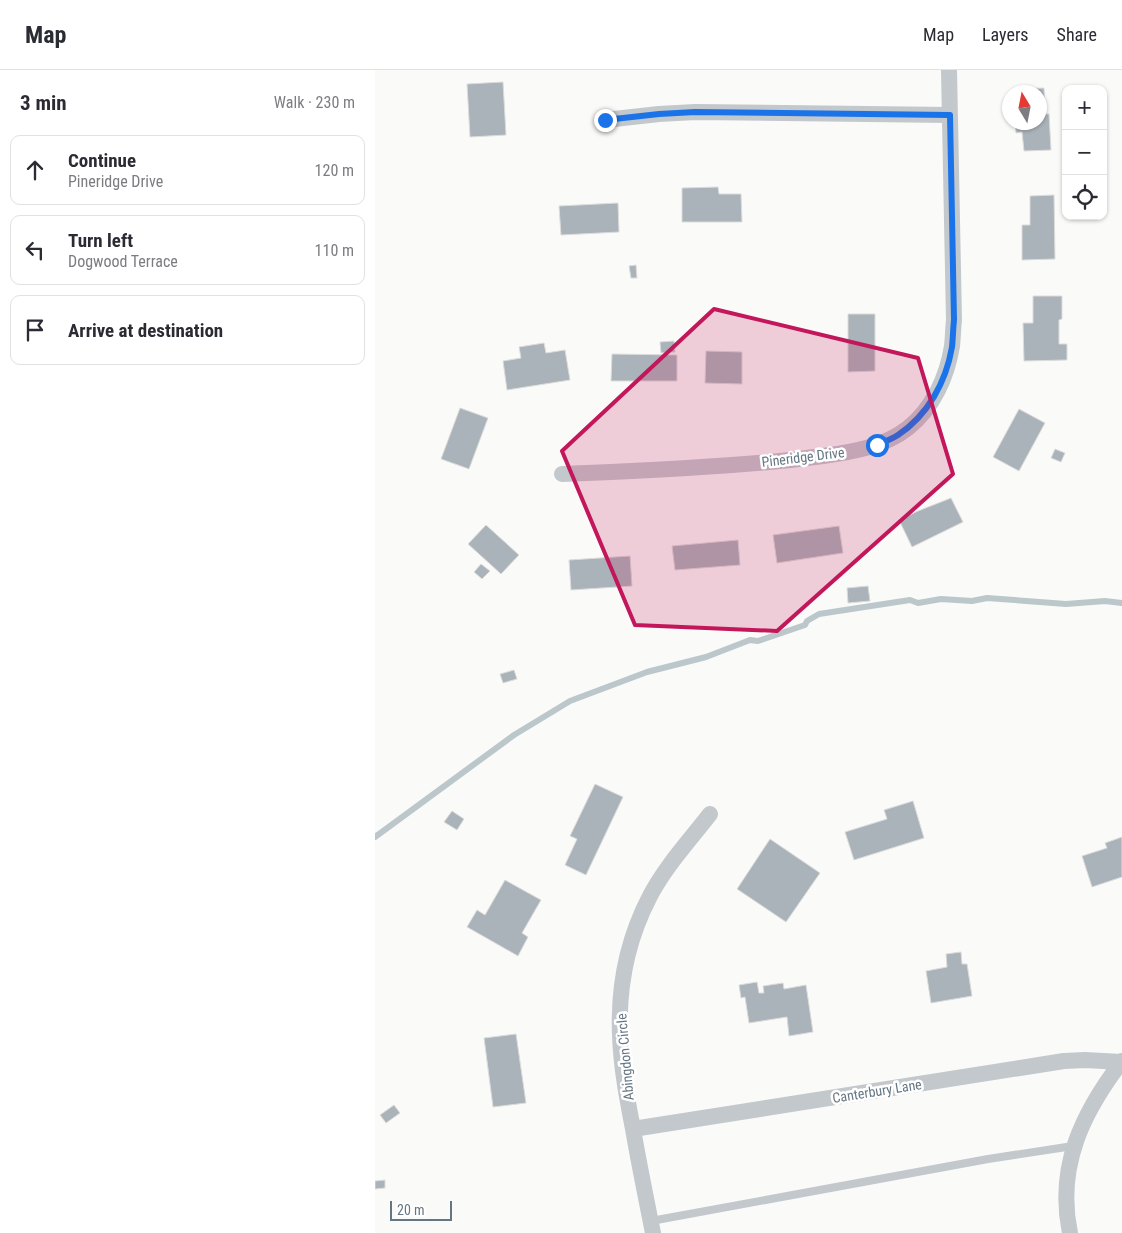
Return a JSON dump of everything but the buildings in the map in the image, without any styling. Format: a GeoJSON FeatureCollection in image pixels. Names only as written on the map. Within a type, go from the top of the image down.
{"type":"FeatureCollection","features":[{"type":"Feature","properties":{"kind":"street","name":"Pineridge Drive"},"geometry":{"type":"LineString","coordinates":[[562,474],[672,469],[795,460],[851,452],[877,445],[897,436],[924,412],[936,394],[946,373],[952,346],[954,320],[949,70]]}},
{"type":"Feature","properties":{"kind":"street"},"geometry":{"type":"LineString","coordinates":[[605,120],[695,112],[950,115]]}},
{"type":"Feature","properties":{"kind":"street","name":"Abingdon Circle"},"geometry":{"type":"LineString","coordinates":[[652,1227],[625,1087],[620,1036],[620,998],[632,936],[649,897],[660,879],[710,814]]}},
{"type":"Feature","properties":{"kind":"street","name":"Canterbury Lane"},"geometry":{"type":"LineString","coordinates":[[633,1129],[1064,1062],[1085,1060],[1122,1061]]}},
{"type":"Feature","properties":{"kind":"street"},"geometry":{"type":"LineString","coordinates":[[1070,1233],[1067,1204],[1067,1170],[1073,1146],[1092,1104],[1122,1061]]}},
{"type":"Feature","properties":{"kind":"lane"},"geometry":{"type":"LineString","coordinates":[[652,1227],[988,1159],[1073,1146]]}},
{"type":"Feature","properties":{"kind":"highlighted area"},"geometry":{"type":"Polygon","coordinates":[[[714,309],[918,358],[953,474],[777,631],[635,625],[562,451],[714,309]]]}},
{"type":"Feature","properties":{"kind":"waterway"},"geometry":{"type":"LineString","coordinates":[[375,837],[514,735],[570,701],[647,672],[706,657],[750,640],[758,641],[805,625],[807,621],[819,614],[910,600],[918,603],[941,599],[972,601],[987,598],[1066,604],[1105,601],[1122,603]]}},
{"type":"Feature","properties":{"kind":"route"},"geometry":{"type":"LineString","coordinates":[[605,120],[695,112],[950,115],[954,320],[952,346],[946,373],[936,394],[924,412],[897,436],[877,445]]}}]}
